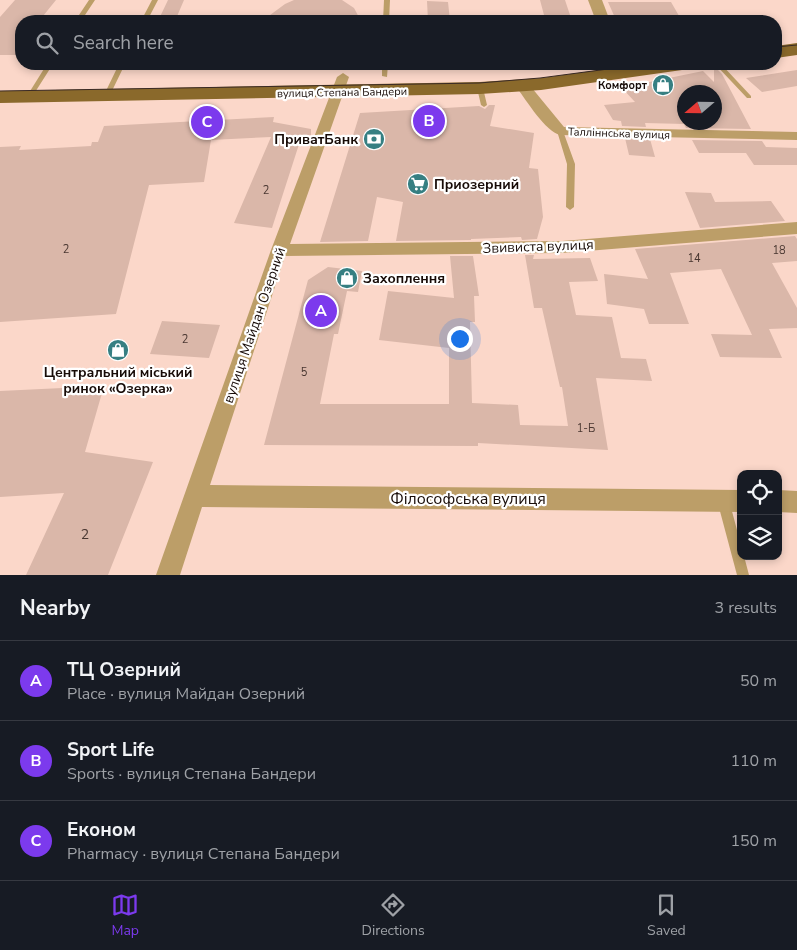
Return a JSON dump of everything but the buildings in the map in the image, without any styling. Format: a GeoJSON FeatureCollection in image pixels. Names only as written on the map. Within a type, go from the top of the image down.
{"type":"FeatureCollection","features":[{"type":"Feature","properties":{"kind":"main road"},"geometry":{"type":"LineString","coordinates":[[782,37],[797,36]]}},
{"type":"Feature","properties":{"kind":"main road"},"geometry":{"type":"LineString","coordinates":[[782,51],[797,49]]}},
{"type":"Feature","properties":{"kind":"main road","name":"вулиця Степана Бандери"},"geometry":{"type":"LineString","coordinates":[[340,85],[385,70],[503,72],[521,70]]}},
{"type":"Feature","properties":{"kind":"main road","name":"вулиця Степана Бандери"},"geometry":{"type":"LineString","coordinates":[[0,97],[34,89],[115,80],[340,85],[482,97],[522,85],[609,70]]}},
{"type":"Feature","properties":{"kind":"main road","name":"вулиця Степана Бандери"},"geometry":{"type":"LineString","coordinates":[[0,82],[34,89]]}},
{"type":"Feature","properties":{"kind":"street"},"geometry":{"type":"LineString","coordinates":[[595,0],[601,15]]}},
{"type":"Feature","properties":{"kind":"street","name":"вулиця Майдан Озерний"},"geometry":{"type":"LineString","coordinates":[[168,575],[279,250],[340,85]]}},
{"type":"Feature","properties":{"kind":"street","name":"Талліннська вулиця"},"geometry":{"type":"LineString","coordinates":[[522,85],[560,131],[797,136]]}},
{"type":"Feature","properties":{"kind":"street","name":"Звивиста вулиця"},"geometry":{"type":"LineString","coordinates":[[279,250],[562,247],[797,228]]}},
{"type":"Feature","properties":{"kind":"street","name":"Філософська вулиця"},"geometry":{"type":"LineString","coordinates":[[196,496],[732,501]]}},
{"type":"Feature","properties":{"kind":"street"},"geometry":{"type":"LineString","coordinates":[[782,501],[797,502]]}},
{"type":"Feature","properties":{"kind":"lane"},"geometry":{"type":"LineString","coordinates":[[82,15],[92,0]]}},
{"type":"Feature","properties":{"kind":"lane"},"geometry":{"type":"LineString","coordinates":[[147,15],[155,0]]}},
{"type":"Feature","properties":{"kind":"lane"},"geometry":{"type":"LineString","coordinates":[[386,15],[387,0]]}},
{"type":"Feature","properties":{"kind":"lane"},"geometry":{"type":"LineString","coordinates":[[34,89],[46,70]]}},
{"type":"Feature","properties":{"kind":"lane"},"geometry":{"type":"LineString","coordinates":[[724,70],[749,97]]}},
{"type":"Feature","properties":{"kind":"lane"},"geometry":{"type":"LineString","coordinates":[[560,131],[570,164],[570,207]]}},
{"type":"Feature","properties":{"kind":"lane"},"geometry":{"type":"LineString","coordinates":[[732,501],[743,575]]}},
{"type":"Feature","properties":{"kind":"tram line"},"geometry":{"type":"LineString","coordinates":[[782,46],[797,45]]}},
{"type":"Feature","properties":{"kind":"tram line"},"geometry":{"type":"LineString","coordinates":[[0,91],[479,83],[540,78],[601,70]]}},
{"type":"Feature","properties":{"kind":"place","name":"Комфорт"},"geometry":{"type":"Point","coordinates":[663,85]}},
{"type":"Feature","properties":{"kind":"place","name":"Sport Life"},"geometry":{"type":"Point","coordinates":[429,121]}},
{"type":"Feature","properties":{"kind":"place","name":"Економ"},"geometry":{"type":"Point","coordinates":[207,122]}},
{"type":"Feature","properties":{"kind":"place","name":"ПриватБанк"},"geometry":{"type":"Point","coordinates":[374,139]}},
{"type":"Feature","properties":{"kind":"place","name":"Приозерний"},"geometry":{"type":"Point","coordinates":[418,184]}},
{"type":"Feature","properties":{"kind":"place","name":"Захоплення"},"geometry":{"type":"Point","coordinates":[347,278]}},
{"type":"Feature","properties":{"kind":"place","name":"ТЦ Озерний"},"geometry":{"type":"Point","coordinates":[321,311]}},
{"type":"Feature","properties":{"kind":"place","name":"Центральний міський ринок «Озерка»"},"geometry":{"type":"Point","coordinates":[118,350]}}]}
